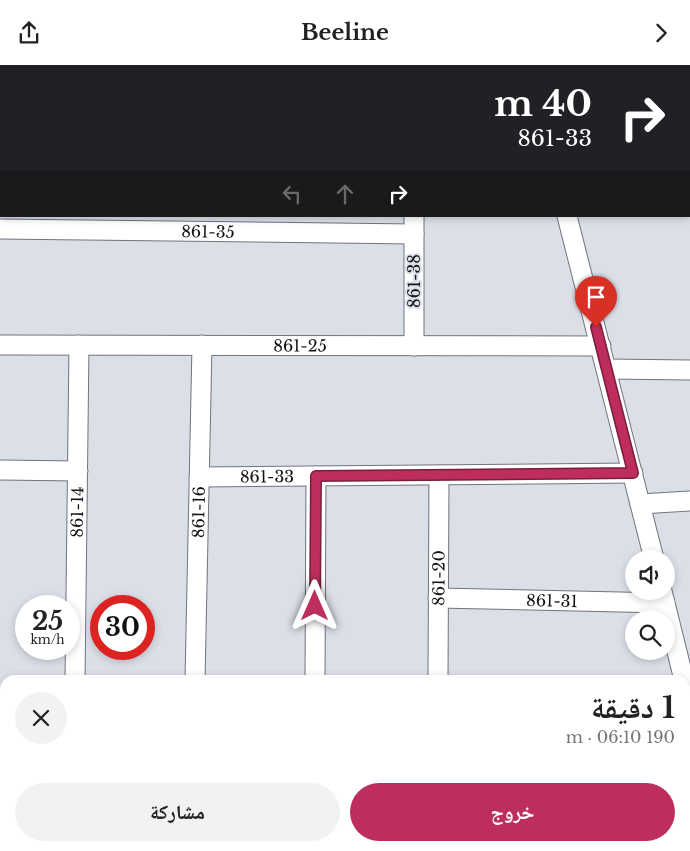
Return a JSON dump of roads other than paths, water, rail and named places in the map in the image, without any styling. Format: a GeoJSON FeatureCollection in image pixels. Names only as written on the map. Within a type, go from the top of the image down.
{"type":"FeatureCollection","features":[{"type":"Feature","properties":{"kind":"street"},"geometry":{"type":"LineString","coordinates":[[567,217],[652,550]]}},
{"type":"Feature","properties":{"kind":"street","name":"861-35"},"geometry":{"type":"LineString","coordinates":[[0,229],[46,223],[414,225]]}},
{"type":"Feature","properties":{"kind":"street","name":"861-38"},"geometry":{"type":"LineString","coordinates":[[414,225],[414,345]]}},
{"type":"Feature","properties":{"kind":"street","name":"861-25"},"geometry":{"type":"LineString","coordinates":[[0,345],[601,346]]}},
{"type":"Feature","properties":{"kind":"street","name":"861-14"},"geometry":{"type":"LineString","coordinates":[[75,675],[80,345]]}},
{"type":"Feature","properties":{"kind":"street","name":"861-16"},"geometry":{"type":"LineString","coordinates":[[195,675],[202,345]]}},
{"type":"Feature","properties":{"kind":"street"},"geometry":{"type":"LineString","coordinates":[[607,369],[690,370]]}},
{"type":"Feature","properties":{"kind":"street"},"geometry":{"type":"LineString","coordinates":[[0,470],[78,471]]}},
{"type":"Feature","properties":{"kind":"street","name":"861-33"},"geometry":{"type":"LineString","coordinates":[[199,477],[633,473]]}},
{"type":"Feature","properties":{"kind":"street","name":"861-20"},"geometry":{"type":"LineString","coordinates":[[438,675],[439,475]]}},
{"type":"Feature","properties":{"kind":"street"},"geometry":{"type":"LineString","coordinates":[[315,675],[316,476]]}},
{"type":"Feature","properties":{"kind":"street"},"geometry":{"type":"LineString","coordinates":[[640,504],[690,501]]}},
{"type":"Feature","properties":{"kind":"street","name":"861-31"},"geometry":{"type":"LineString","coordinates":[[438,597],[625,597]]}},
{"type":"Feature","properties":{"kind":"street"},"geometry":{"type":"LineString","coordinates":[[665,600],[683,675]]}}]}
